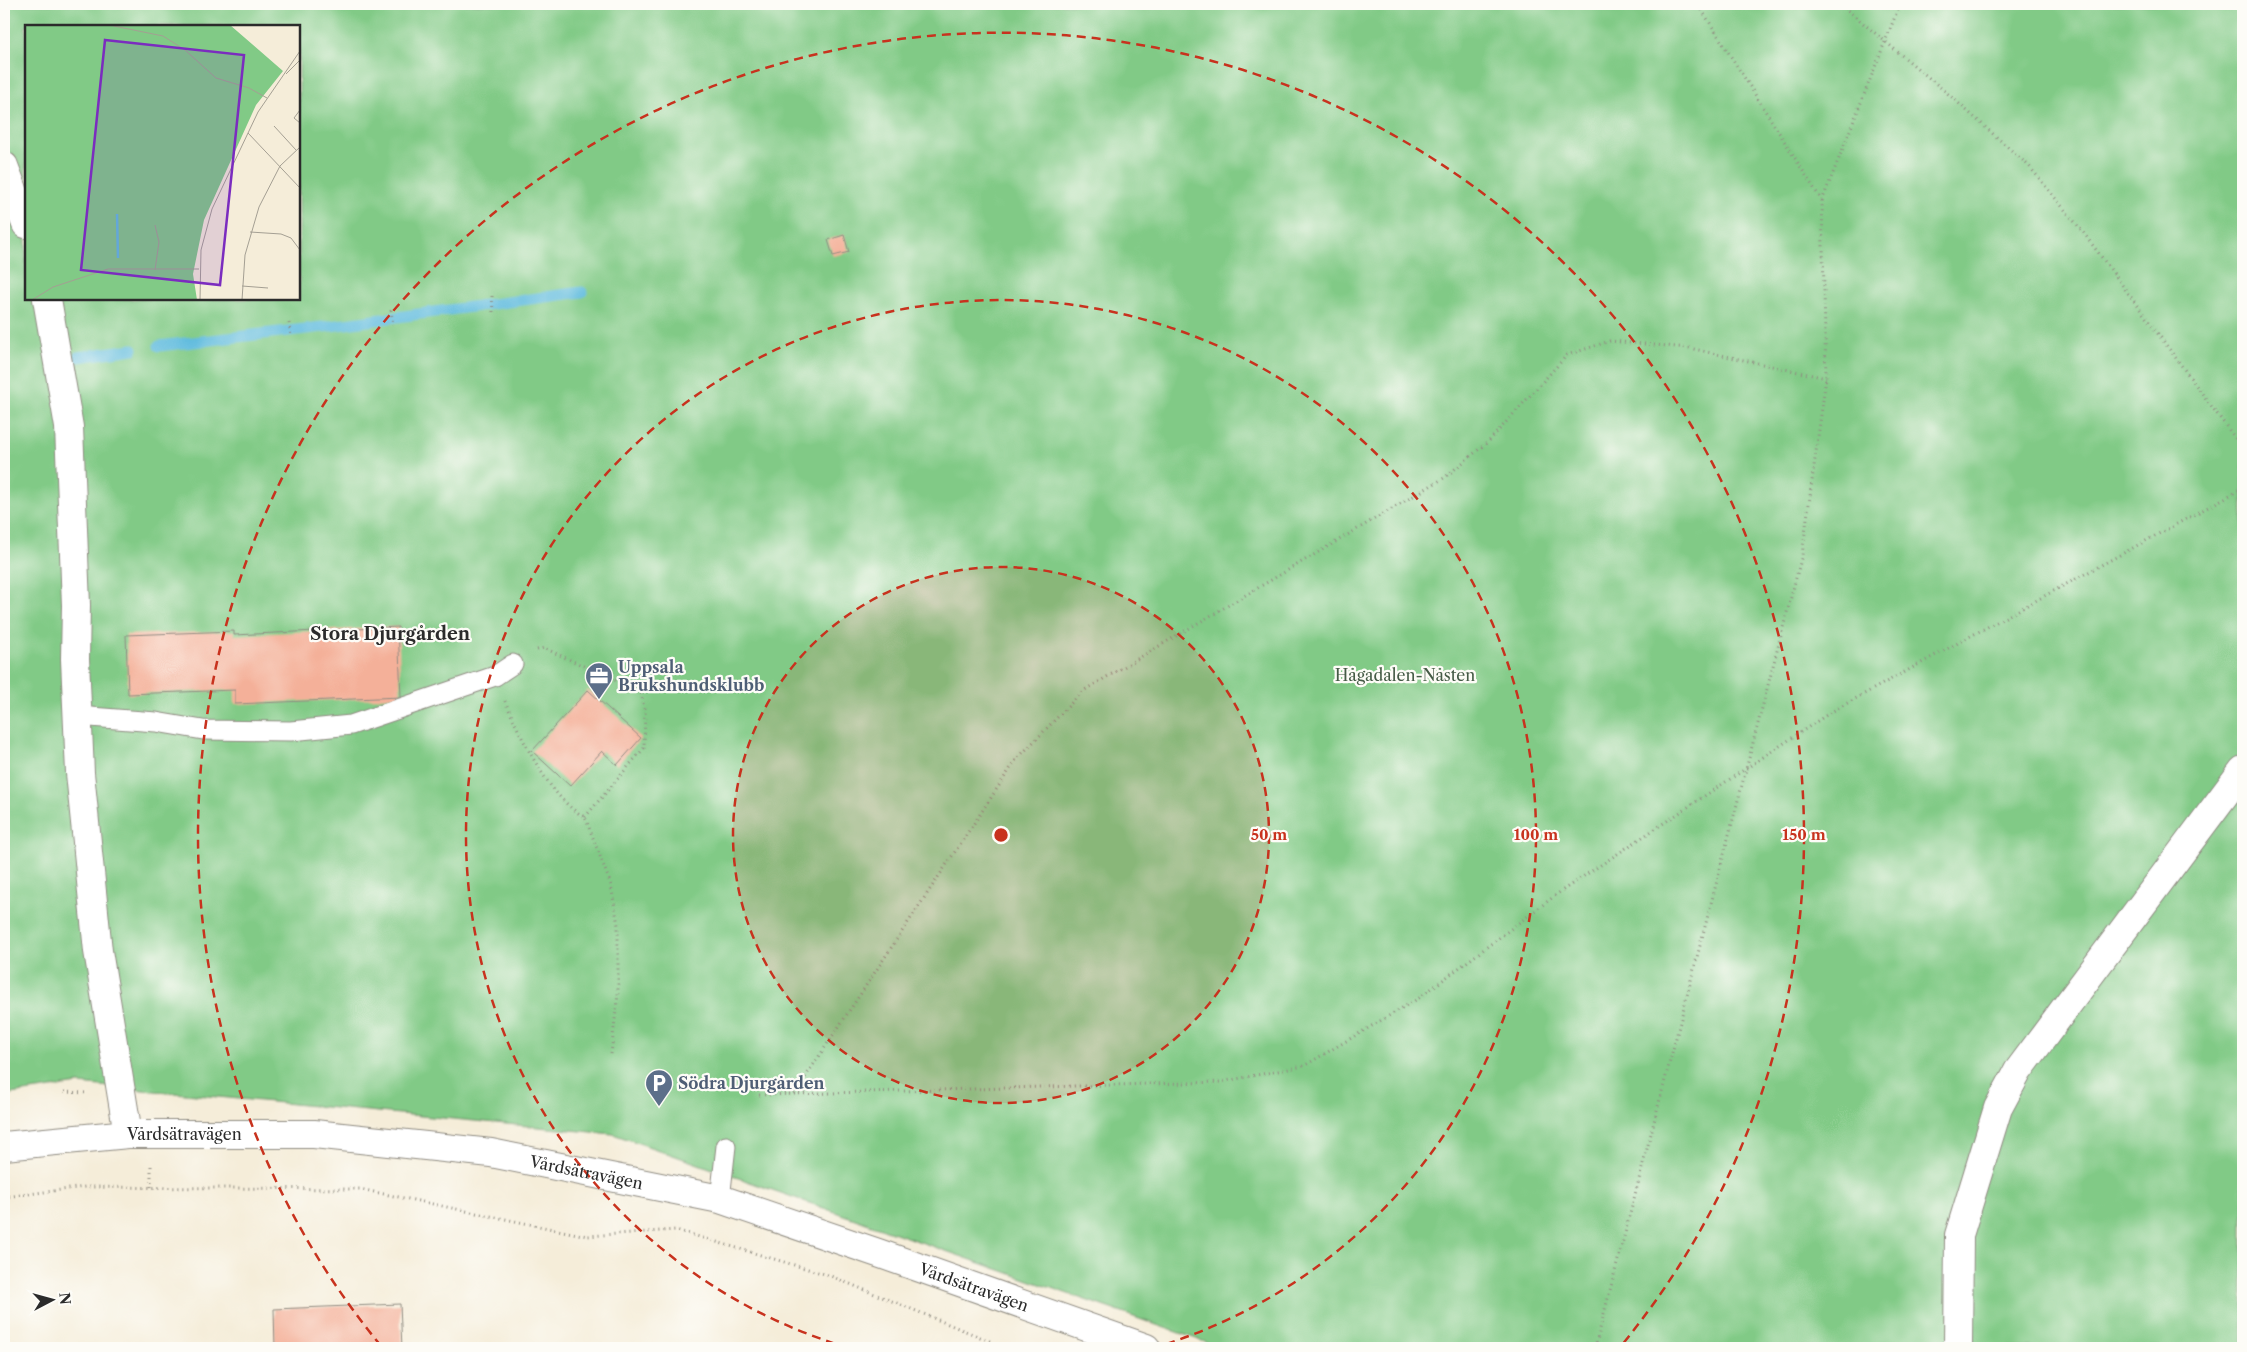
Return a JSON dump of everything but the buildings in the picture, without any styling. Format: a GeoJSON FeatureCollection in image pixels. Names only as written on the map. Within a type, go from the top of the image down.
{"type":"FeatureCollection","features":[{"type":"Feature","properties":{"kind":"street"},"geometry":{"type":"LineString","coordinates":[[4,166],[25,221]]}},
{"type":"Feature","properties":{"kind":"street"},"geometry":{"type":"LineString","coordinates":[[47,300],[69,427],[80,773],[98,950],[128,1134]]}},
{"type":"Feature","properties":{"kind":"street"},"geometry":{"type":"LineString","coordinates":[[1958,1348],[1959,1235],[1998,1108],[2018,1071],[2243,770]]}},
{"type":"Feature","properties":{"kind":"street","name":"Vårdsätravägen"},"geometry":{"type":"LineString","coordinates":[[4,1146],[128,1134],[314,1134],[491,1152],[720,1200],[1146,1348]]}},
{"type":"Feature","properties":{"kind":"lane"},"geometry":{"type":"LineString","coordinates":[[77,716],[156,722],[203,730],[308,729],[351,725],[495,676],[513,664]]}},
{"type":"Feature","properties":{"kind":"lane"},"geometry":{"type":"LineString","coordinates":[[720,1200],[726,1146]]}},
{"type":"Feature","properties":{"kind":"path"},"geometry":{"type":"LineString","coordinates":[[1698,4],[1822,201]]}},
{"type":"Feature","properties":{"kind":"path"},"geometry":{"type":"LineString","coordinates":[[1840,4],[2029,166],[2083,232],[2243,449]]}},
{"type":"Feature","properties":{"kind":"path"},"geometry":{"type":"LineString","coordinates":[[1595,1348],[1802,555],[1826,378],[1822,201],[1900,4]]}},
{"type":"Feature","properties":{"kind":"path"},"geometry":{"type":"LineString","coordinates":[[492,296],[493,312]]}},
{"type":"Feature","properties":{"kind":"path"},"geometry":{"type":"LineString","coordinates":[[391,310],[393,325]]}},
{"type":"Feature","properties":{"kind":"path"},"geometry":{"type":"LineString","coordinates":[[289,323],[291,336]]}},
{"type":"Feature","properties":{"kind":"path"},"geometry":{"type":"LineString","coordinates":[[794,1094],[1016,760],[1083,692],[1444,478],[1490,441],[1567,355],[1610,341],[1689,348],[1826,378]]}},
{"type":"Feature","properties":{"kind":"path"},"geometry":{"type":"LineString","coordinates":[[759,1095],[1220,1082],[1304,1066],[1418,998],[1560,892],[1832,712],[2243,488]]}},
{"type":"Feature","properties":{"kind":"path"},"geometry":{"type":"LineString","coordinates":[[513,664],[522,655],[544,648],[641,692],[645,713],[644,748],[585,817]]}},
{"type":"Feature","properties":{"kind":"path"},"geometry":{"type":"LineString","coordinates":[[495,676],[524,744],[562,799],[573,811],[585,817],[611,885],[618,925],[618,994],[611,1054]]}},
{"type":"Feature","properties":{"kind":"path"},"geometry":{"type":"LineString","coordinates":[[4,1197],[85,1187],[360,1189],[587,1236],[676,1230],[828,1275],[1007,1348]]}},
{"type":"Feature","properties":{"kind":"green space","name":"Hågadalen-Nåsten"},"geometry":{"type":"Polygon","coordinates":[[[4,4],[2243,4],[2243,1348],[1222,1348],[613,1134],[79,1084],[4,1095],[4,4]]]}},
{"type":"Feature","properties":{"kind":"waterway"},"geometry":{"type":"LineString","coordinates":[[159,346],[323,327],[582,292]]}},
{"type":"Feature","properties":{"kind":"waterway"},"geometry":{"type":"LineString","coordinates":[[78,357],[133,349]]}},
{"type":"Feature","properties":{"kind":"place","name":"Uppsala Brukshundsklubb"},"geometry":{"type":"Point","coordinates":[599,700]}},
{"type":"Feature","properties":{"kind":"place","name":"Södra Djurgården"},"geometry":{"type":"Point","coordinates":[659,1107]}},
{"type":"Feature","properties":{"kind":"district","name":"Stora Djurgården"},"geometry":{"type":"Point","coordinates":[390,634]}}]}
